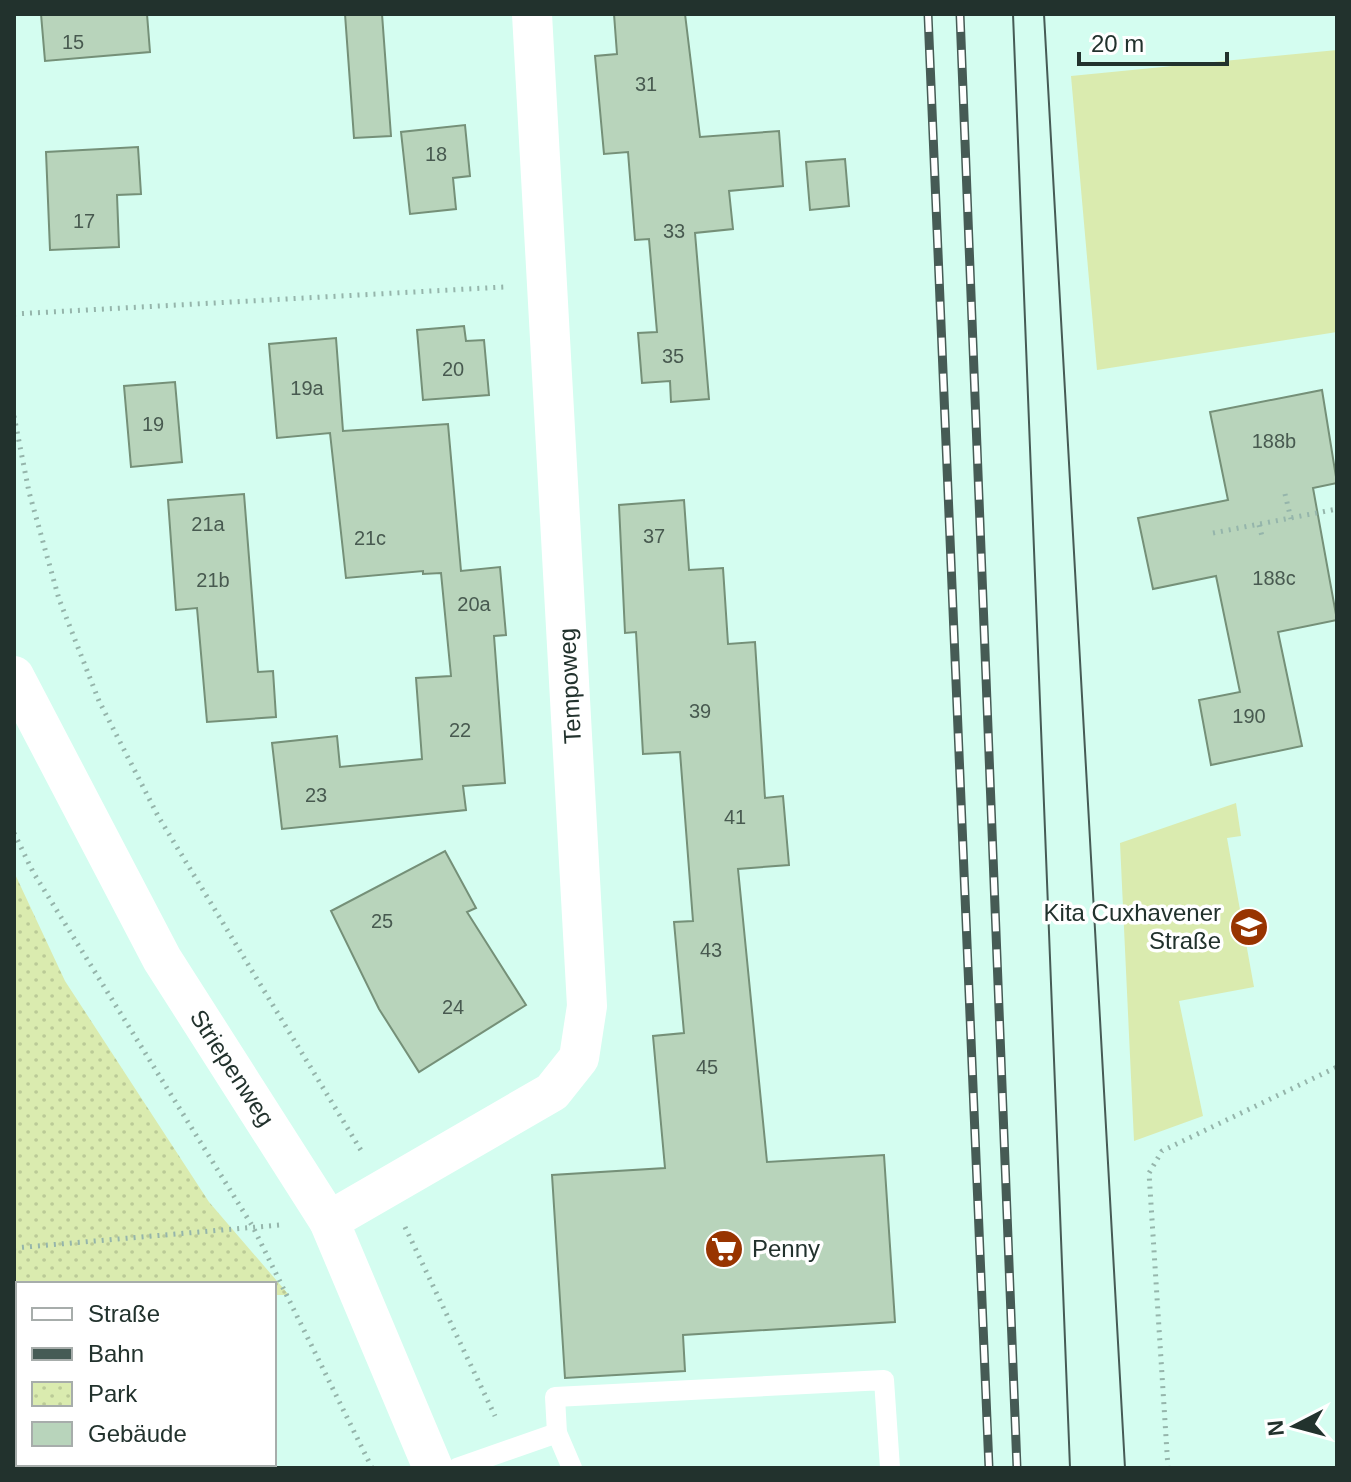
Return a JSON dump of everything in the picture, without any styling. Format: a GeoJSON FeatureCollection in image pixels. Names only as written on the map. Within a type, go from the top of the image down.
{"type":"FeatureCollection","features":[{"type":"Feature","properties":{"kind":"street","name":"Tempoweg"},"geometry":{"type":"LineString","coordinates":[[329,1221],[552,1092],[579,1058],[587,1006],[532,14]]}},
{"type":"Feature","properties":{"kind":"street","name":"Striepenweg"},"geometry":{"type":"LineString","coordinates":[[14,676],[162,959],[329,1221],[433,1468]]}},
{"type":"Feature","properties":{"kind":"lane"},"geometry":{"type":"LineString","coordinates":[[572,1468],[557,1433],[555,1397],[884,1380],[890,1468]]}},
{"type":"Feature","properties":{"kind":"lane"},"geometry":{"type":"LineString","coordinates":[[457,1468],[557,1433]]}},
{"type":"Feature","properties":{"kind":"path"},"geometry":{"type":"LineString","coordinates":[[14,314],[548,285]]}},
{"type":"Feature","properties":{"kind":"path"},"geometry":{"type":"LineString","coordinates":[[14,416],[29,492],[59,599],[99,701],[158,816],[415,1244],[511,1451]]}},
{"type":"Feature","properties":{"kind":"path"},"geometry":{"type":"LineString","coordinates":[[1285,494],[1291,519]]}},
{"type":"Feature","properties":{"kind":"path"},"geometry":{"type":"LineString","coordinates":[[1213,533],[1337,509]]}},
{"type":"Feature","properties":{"kind":"path"},"geometry":{"type":"LineString","coordinates":[[1259,525],[1263,540]]}},
{"type":"Feature","properties":{"kind":"path"},"geometry":{"type":"LineString","coordinates":[[14,833],[33,872],[253,1227],[372,1468]]}},
{"type":"Feature","properties":{"kind":"path"},"geometry":{"type":"LineString","coordinates":[[1168,1468],[1149,1173],[1162,1151],[1337,1067]]}},
{"type":"Feature","properties":{"kind":"path"},"geometry":{"type":"LineString","coordinates":[[14,1248],[329,1221]]}},
{"type":"Feature","properties":{"kind":"green space"},"geometry":{"type":"Polygon","coordinates":[[[1337,50],[1337,332],[1097,370],[1071,76],[1337,50]]]}},
{"type":"Feature","properties":{"kind":"green space"},"geometry":{"type":"Polygon","coordinates":[[[1236,803],[1241,836],[1227,838],[1254,987],[1179,1001],[1203,1116],[1134,1141],[1120,843],[1236,803]]]}},
{"type":"Feature","properties":{"kind":"green space"},"geometry":{"type":"Polygon","coordinates":[[[14,872],[65,981],[209,1202],[289,1295],[276,1295],[276,1282],[16,1282],[14,1307],[14,872]]]}},
{"type":"Feature","properties":{"kind":"building"},"geometry":{"type":"Polygon","coordinates":[[[41,14],[147,14],[150,52],[45,61],[41,14]]]}},
{"type":"Feature","properties":{"kind":"building"},"geometry":{"type":"Polygon","coordinates":[[[345,14],[382,14],[391,136],[354,138],[345,14]]]}},
{"type":"Feature","properties":{"kind":"building"},"geometry":{"type":"Polygon","coordinates":[[[614,14],[685,14],[700,137],[779,131],[783,186],[729,191],[733,229],[695,233],[709,399],[671,402],[670,381],[642,383],[638,333],[657,332],[649,239],[635,240],[628,152],[604,154],[595,56],[617,54],[614,14]]]}},
{"type":"Feature","properties":{"kind":"building"},"geometry":{"type":"Polygon","coordinates":[[[465,125],[470,176],[453,178],[456,209],[410,214],[401,132],[465,125]]]}},
{"type":"Feature","properties":{"kind":"building"},"geometry":{"type":"Polygon","coordinates":[[[138,147],[141,194],[117,195],[119,247],[50,250],[46,152],[138,147]]]}},
{"type":"Feature","properties":{"kind":"building"},"geometry":{"type":"Polygon","coordinates":[[[845,159],[849,206],[810,210],[806,162],[845,159]]]}},
{"type":"Feature","properties":{"kind":"building"},"geometry":{"type":"Polygon","coordinates":[[[464,326],[466,341],[484,340],[489,395],[423,400],[417,330],[464,326]]]}},
{"type":"Feature","properties":{"kind":"building"},"geometry":{"type":"Polygon","coordinates":[[[336,338],[343,431],[448,424],[461,571],[500,567],[506,635],[494,636],[505,783],[463,786],[466,810],[282,829],[272,743],[337,736],[340,767],[422,759],[416,678],[451,676],[441,573],[423,574],[423,571],[346,578],[330,433],[277,438],[269,344],[336,338]]]}},
{"type":"Feature","properties":{"kind":"building"},"geometry":{"type":"Polygon","coordinates":[[[175,382],[182,462],[131,467],[124,386],[175,382]]]}},
{"type":"Feature","properties":{"kind":"building"},"geometry":{"type":"Polygon","coordinates":[[[1322,390],[1337,483],[1313,488],[1337,620],[1278,632],[1302,746],[1211,765],[1199,700],[1240,692],[1216,576],[1153,589],[1138,518],[1228,500],[1210,412],[1322,390]]]}},
{"type":"Feature","properties":{"kind":"building"},"geometry":{"type":"Polygon","coordinates":[[[244,494],[258,672],[273,671],[276,717],[207,722],[197,608],[176,610],[168,500],[244,494]]]}},
{"type":"Feature","properties":{"kind":"building"},"geometry":{"type":"Polygon","coordinates":[[[684,500],[689,570],[723,568],[728,644],[755,642],[765,798],[783,796],[789,865],[738,869],[767,1162],[884,1155],[895,1322],[683,1335],[685,1371],[565,1378],[552,1175],[665,1168],[653,1036],[684,1033],[674,922],[693,921],[680,752],[643,754],[636,632],[625,633],[619,505],[684,500]]]}},
{"type":"Feature","properties":{"kind":"building"},"geometry":{"type":"Polygon","coordinates":[[[445,851],[476,908],[467,912],[526,1005],[419,1072],[379,1009],[331,911],[445,851]]]}},
{"type":"Feature","properties":{"kind":"tram line"},"geometry":{"type":"LineString","coordinates":[[1013,14],[1070,1468]]}},
{"type":"Feature","properties":{"kind":"tram line"},"geometry":{"type":"LineString","coordinates":[[1044,14],[1125,1468]]}},
{"type":"Feature","properties":{"kind":"railway"},"geometry":{"type":"LineString","coordinates":[[928,14],[989,1468]]}},
{"type":"Feature","properties":{"kind":"railway"},"geometry":{"type":"LineString","coordinates":[[960,14],[1017,1468]]}},
{"type":"Feature","properties":{"kind":"place","name":"Kita Cuxhavener Straße"},"geometry":{"type":"Point","coordinates":[1249,927]}},
{"type":"Feature","properties":{"kind":"place","name":"Penny"},"geometry":{"type":"Point","coordinates":[724,1249]}}]}
